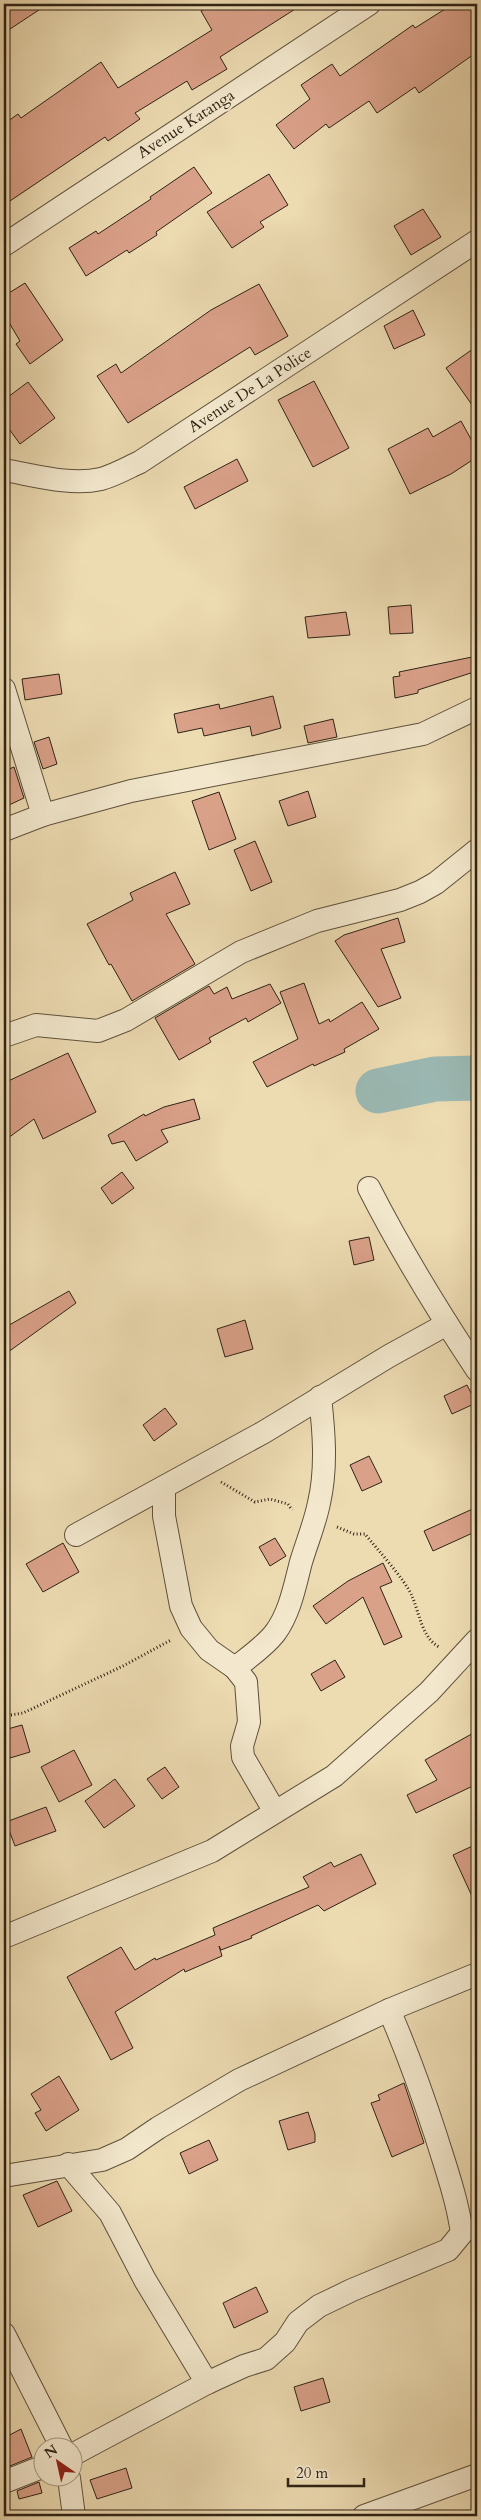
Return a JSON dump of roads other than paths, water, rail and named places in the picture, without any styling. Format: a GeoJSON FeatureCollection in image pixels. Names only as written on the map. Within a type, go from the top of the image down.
{"type":"FeatureCollection","features":[{"type":"Feature","properties":{"kind":"street","name":"Avenue Katanga"},"geometry":{"type":"LineString","coordinates":[[4,244],[369,4]]}},
{"type":"Feature","properties":{"kind":"street","name":"Avenue De La Police"},"geometry":{"type":"LineString","coordinates":[[4,470],[81,480],[99,479],[140,462],[477,241]]}},
{"type":"Feature","properties":{"kind":"street"},"geometry":{"type":"LineString","coordinates":[[4,689],[43,815]]}},
{"type":"Feature","properties":{"kind":"street"},"geometry":{"type":"LineString","coordinates":[[4,830],[43,815],[131,791],[423,734],[477,708]]}},
{"type":"Feature","properties":{"kind":"street"},"geometry":{"type":"LineString","coordinates":[[4,1036],[36,1025],[98,1031],[126,1020],[242,952],[318,921],[400,900],[420,892],[477,850]]}},
{"type":"Feature","properties":{"kind":"street"},"geometry":{"type":"LineString","coordinates":[[369,1188],[446,1324],[477,1370]]}},
{"type":"Feature","properties":{"kind":"street"},"geometry":{"type":"LineString","coordinates":[[76,1535],[264,1432],[320,1397],[446,1324]]}},
{"type":"Feature","properties":{"kind":"street"},"geometry":{"type":"LineString","coordinates":[[235,1668],[264,1645],[276,1631],[287,1612],[316,1518],[323,1475],[323,1426],[320,1397]]}},
{"type":"Feature","properties":{"kind":"street"},"geometry":{"type":"LineString","coordinates":[[164,1487],[164,1516],[181,1606],[191,1628],[209,1650],[235,1668],[246,1682],[249,1722],[242,1746],[243,1757],[274,1812]]}},
{"type":"Feature","properties":{"kind":"street"},"geometry":{"type":"LineString","coordinates":[[4,1937],[212,1851],[334,1776],[429,1692],[477,1640]]}},
{"type":"Feature","properties":{"kind":"street"},"geometry":{"type":"LineString","coordinates":[[4,2176],[68,2164],[102,2160],[127,2149],[158,2128],[239,2080],[389,2010],[477,1974]]}},
{"type":"Feature","properties":{"kind":"street"},"geometry":{"type":"LineString","coordinates":[[82,2450],[207,2383],[244,2366],[266,2359],[285,2342],[298,2322],[319,2306],[352,2290],[448,2250],[470,2230],[458,2203],[409,2055],[389,2010]]}},
{"type":"Feature","properties":{"kind":"street"},"geometry":{"type":"LineString","coordinates":[[68,2164],[110,2213],[145,2280],[207,2383]]}},
{"type":"Feature","properties":{"kind":"street"},"geometry":{"type":"LineString","coordinates":[[4,2334],[57,2438]]}},
{"type":"Feature","properties":{"kind":"street"},"geometry":{"type":"LineString","coordinates":[[4,2482],[32,2471]]}},
{"type":"Feature","properties":{"kind":"street"},"geometry":{"type":"LineString","coordinates":[[364,2516],[477,2475]]}},
{"type":"Feature","properties":{"kind":"street"},"geometry":{"type":"LineString","coordinates":[[70,2488],[74,2516]]}},
{"type":"Feature","properties":{"kind":"waterway"},"geometry":{"type":"LineString","coordinates":[[378,1091],[435,1079],[477,1078]]}}]}
